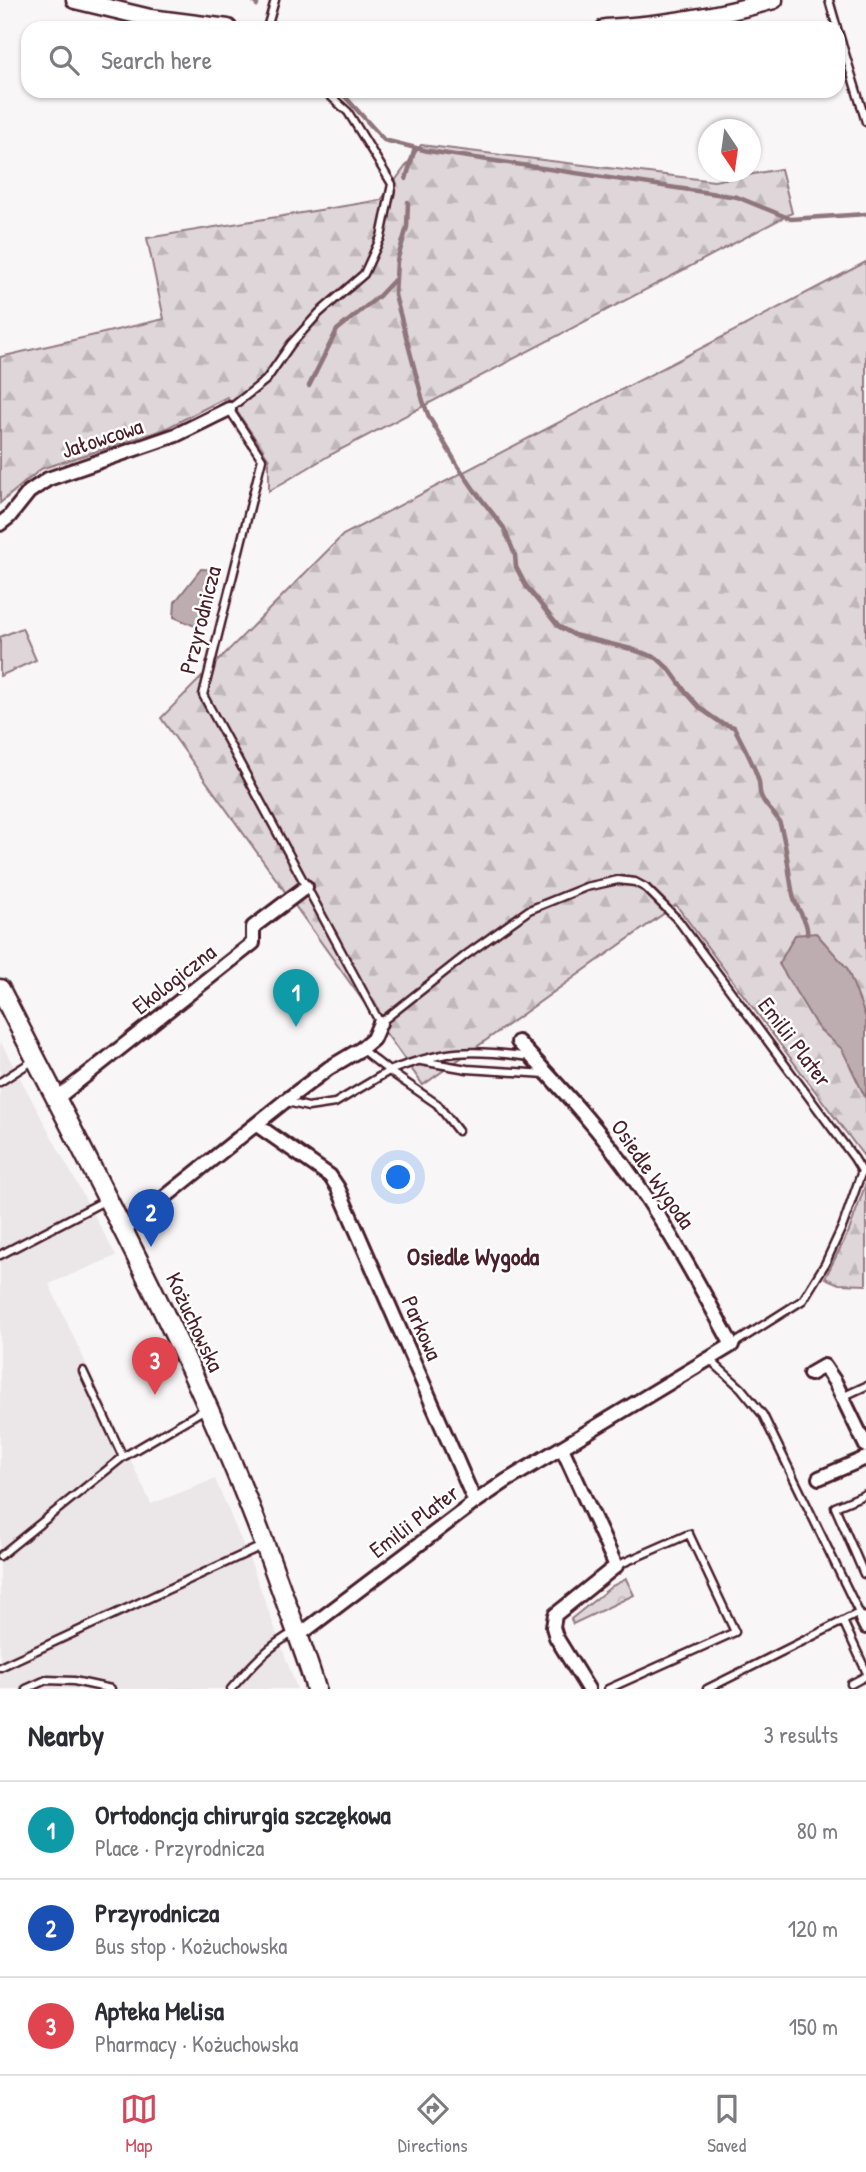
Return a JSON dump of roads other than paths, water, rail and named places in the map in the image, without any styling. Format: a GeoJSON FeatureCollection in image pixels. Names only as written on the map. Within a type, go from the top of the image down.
{"type":"FeatureCollection","features":[{"type":"Feature","properties":{"kind":"main road","name":"Kożuchowska"},"geometry":{"type":"LineString","coordinates":[[0,989],[124,1230],[208,1407],[265,1545],[316,1689]]}},
{"type":"Feature","properties":{"kind":"street"},"geometry":{"type":"LineString","coordinates":[[75,0],[173,21]]}},
{"type":"Feature","properties":{"kind":"street"},"geometry":{"type":"LineString","coordinates":[[680,21],[774,0]]}},
{"type":"Feature","properties":{"kind":"street","name":"Jałowcowa"},"geometry":{"type":"LineString","coordinates":[[0,524],[29,492],[48,479],[176,435],[229,409]]}},
{"type":"Feature","properties":{"kind":"street","name":"Ekologiczna"},"geometry":{"type":"LineString","coordinates":[[56,1099],[253,943],[253,927],[306,887]]}},
{"type":"Feature","properties":{"kind":"street"},"geometry":{"type":"LineString","coordinates":[[124,1230],[285,1101],[361,1049],[373,1039],[380,1023]]}},
{"type":"Feature","properties":{"kind":"street","name":"Osiedle Wygoda"},"geometry":{"type":"LineString","coordinates":[[518,1042],[576,1105],[636,1181],[673,1237],[732,1345]]}},
{"type":"Feature","properties":{"kind":"street","name":"Parkowa"},"geometry":{"type":"LineString","coordinates":[[257,1125],[330,1176],[338,1188],[475,1502]]}},
{"type":"Feature","properties":{"kind":"street","name":"Emilii Plater"},"geometry":{"type":"LineString","coordinates":[[297,1634],[475,1502],[732,1345]]}},
{"type":"Feature","properties":{"kind":"street"},"geometry":{"type":"LineString","coordinates":[[810,1374],[824,1366],[866,1446]]}},
{"type":"Feature","properties":{"kind":"street"},"geometry":{"type":"LineString","coordinates":[[562,1448],[616,1566],[555,1615],[553,1627],[556,1637],[588,1689]]}},
{"type":"Feature","properties":{"kind":"street"},"geometry":{"type":"LineString","coordinates":[[819,1478],[866,1458]]}},
{"type":"Feature","properties":{"kind":"lane"},"geometry":{"type":"LineString","coordinates":[[269,21],[275,0]]}},
{"type":"Feature","properties":{"kind":"lane"},"geometry":{"type":"LineString","coordinates":[[829,0],[836,21]]}},
{"type":"Feature","properties":{"kind":"lane"},"geometry":{"type":"LineString","coordinates":[[845,52],[866,122]]}},
{"type":"Feature","properties":{"kind":"lane"},"geometry":{"type":"LineString","coordinates":[[229,409],[267,380],[291,344],[319,313],[363,274],[381,237],[392,184],[348,112],[332,98]]}},
{"type":"Feature","properties":{"kind":"lane","name":"Przyrodnicza"},"geometry":{"type":"LineString","coordinates":[[229,409],[262,459],[203,695],[380,1023]]}},
{"type":"Feature","properties":{"kind":"lane","name":"Emilii Plater"},"geometry":{"type":"LineString","coordinates":[[380,1023],[466,955],[529,910],[586,887],[618,880],[635,882],[646,888],[678,920],[862,1171],[843,1225],[825,1264],[803,1300],[732,1345]]}},
{"type":"Feature","properties":{"kind":"lane"},"geometry":{"type":"LineString","coordinates":[[361,1049],[437,1104],[458,1131]]}},
{"type":"Feature","properties":{"kind":"lane"},"geometry":{"type":"LineString","coordinates":[[285,1101],[308,1107],[335,1104],[389,1071],[415,1060],[454,1051],[488,1051],[533,1058]]}},
{"type":"Feature","properties":{"kind":"lane"},"geometry":{"type":"LineString","coordinates":[[0,1082],[36,1059]]}},
{"type":"Feature","properties":{"kind":"lane"},"geometry":{"type":"LineString","coordinates":[[415,1060],[467,1069],[548,1074]]}},
{"type":"Feature","properties":{"kind":"lane"},"geometry":{"type":"LineString","coordinates":[[0,1255],[108,1199]]}},
{"type":"Feature","properties":{"kind":"lane"},"geometry":{"type":"LineString","coordinates":[[707,1689],[843,1621],[862,1620],[762,1415],[741,1388],[709,1359]]}},
{"type":"Feature","properties":{"kind":"lane"},"geometry":{"type":"LineString","coordinates":[[83,1371],[123,1457]]}},
{"type":"Feature","properties":{"kind":"lane"},"geometry":{"type":"LineString","coordinates":[[842,1397],[866,1386]]}},
{"type":"Feature","properties":{"kind":"lane"},"geometry":{"type":"LineString","coordinates":[[0,1556],[123,1457],[208,1407]]}},
{"type":"Feature","properties":{"kind":"lane"},"geometry":{"type":"LineString","coordinates":[[864,1574],[835,1507],[866,1494]]}},
{"type":"Feature","properties":{"kind":"lane"},"geometry":{"type":"LineString","coordinates":[[608,1689],[736,1632],[689,1534],[616,1566]]}},
{"type":"Feature","properties":{"kind":"lane"},"geometry":{"type":"LineString","coordinates":[[0,1667],[265,1545]]}},
{"type":"Feature","properties":{"kind":"lane"},"geometry":{"type":"LineString","coordinates":[[843,1621],[866,1671]]}},
{"type":"Feature","properties":{"kind":"lane"},"geometry":{"type":"LineString","coordinates":[[230,1689],[268,1650],[283,1638],[297,1634]]}},
{"type":"Feature","properties":{"kind":"lane"},"geometry":{"type":"LineString","coordinates":[[851,1684],[866,1676]]}},
{"type":"Feature","properties":{"kind":"lane"},"geometry":{"type":"LineString","coordinates":[[26,1689],[46,1680],[74,1681],[111,1689]]}},
{"type":"Feature","properties":{"kind":"waterway"},"geometry":{"type":"LineString","coordinates":[[253,0],[257,5]]}},
{"type":"Feature","properties":{"kind":"waterway"},"geometry":{"type":"LineString","coordinates":[[346,98],[384,140],[428,151],[737,197],[791,219],[866,214]]}},
{"type":"Feature","properties":{"kind":"waterway"},"geometry":{"type":"LineString","coordinates":[[406,179],[415,148]]}},
{"type":"Feature","properties":{"kind":"waterway"},"geometry":{"type":"LineString","coordinates":[[408,202],[407,227],[397,261],[395,295],[429,417],[458,466],[504,528],[515,555],[516,567],[526,586],[558,626],[574,635],[657,658],[701,709],[721,723],[734,727],[754,768],[761,796],[780,824],[794,899],[805,921],[807,934]]}},
{"type":"Feature","properties":{"kind":"waterway"},"geometry":{"type":"LineString","coordinates":[[309,386],[337,330],[379,296],[396,278]]}},
{"type":"Feature","properties":{"kind":"place","name":"Ortodoncja chirurgia szczękowa"},"geometry":{"type":"Point","coordinates":[296,1027]}},
{"type":"Feature","properties":{"kind":"place","name":"Przyrodnicza"},"geometry":{"type":"Point","coordinates":[151,1247]}},
{"type":"Feature","properties":{"kind":"place","name":"Apteka Melisa"},"geometry":{"type":"Point","coordinates":[155,1395]}},
{"type":"Feature","properties":{"kind":"district","name":"Osiedle Wygoda"},"geometry":{"type":"Point","coordinates":[473,1257]}}]}
